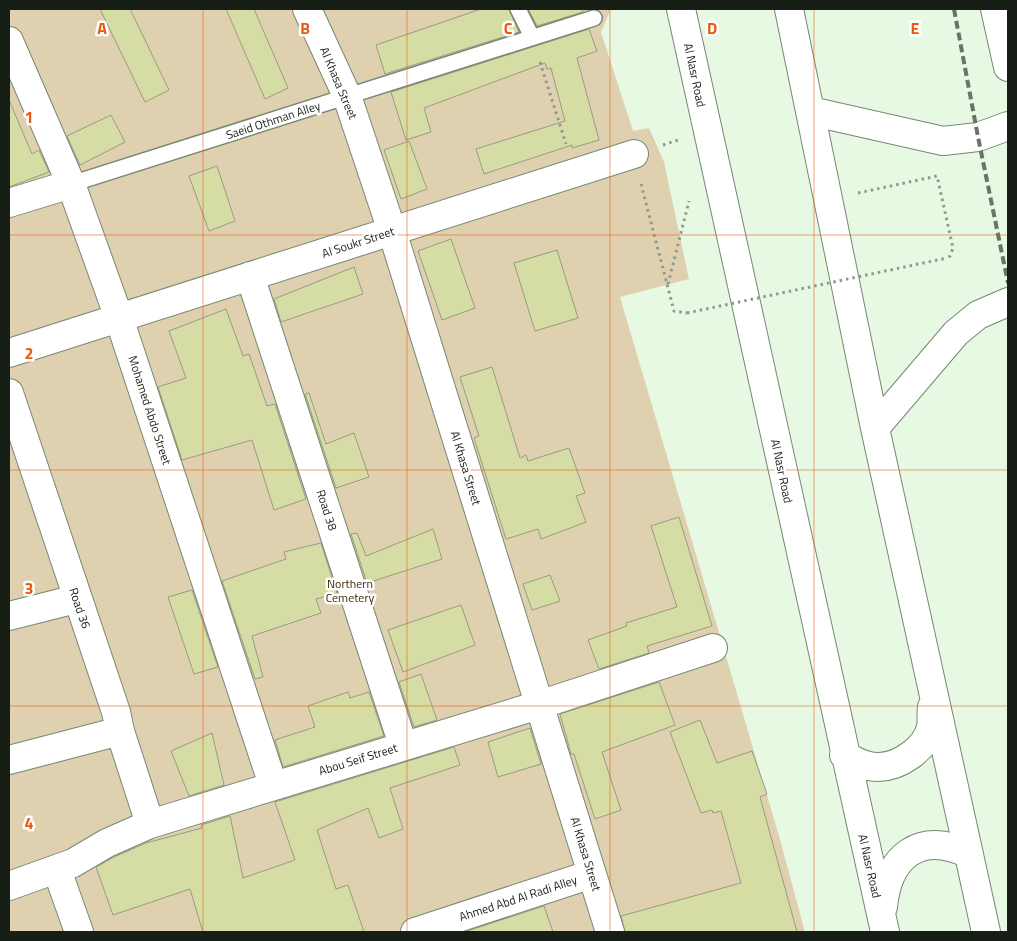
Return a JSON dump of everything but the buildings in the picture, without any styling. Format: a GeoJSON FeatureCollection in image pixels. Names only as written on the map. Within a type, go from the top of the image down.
{"type":"FeatureCollection","features":[{"type":"Feature","properties":{"kind":"main road","name":"Al Khasa Street"},"geometry":{"type":"LineString","coordinates":[[307,9],[347,96],[392,231],[610,932]]}},
{"type":"Feature","properties":{"kind":"main road","name":"Al Nasr Road"},"geometry":{"type":"LineString","coordinates":[[681,9],[844,756],[884,925]]}},
{"type":"Feature","properties":{"kind":"main road"},"geometry":{"type":"LineString","coordinates":[[789,9],[875,428],[932,694],[986,932]]}},
{"type":"Feature","properties":{"kind":"main road"},"geometry":{"type":"LineString","coordinates":[[995,9],[1004,34],[1008,67]]}},
{"type":"Feature","properties":{"kind":"main road","name":"Mohamed Abdo Street"},"geometry":{"type":"LineString","coordinates":[[9,41],[72,184],[120,318],[273,785]]}},
{"type":"Feature","properties":{"kind":"main road"},"geometry":{"type":"LineString","coordinates":[[810,110],[943,141],[978,137],[1008,126]]}},
{"type":"Feature","properties":{"kind":"main road","name":"Al Soukr Street"},"geometry":{"type":"LineString","coordinates":[[9,353],[634,154]]}},
{"type":"Feature","properties":{"kind":"main road","name":"Saeid Othman Alley"},"geometry":{"type":"LineString","coordinates":[[9,203],[72,184]]}},
{"type":"Feature","properties":{"kind":"main road","name":"Road 38"},"geometry":{"type":"LineString","coordinates":[[250,276],[403,745]]}},
{"type":"Feature","properties":{"kind":"main road"},"geometry":{"type":"LineString","coordinates":[[875,428],[956,333],[978,315],[1008,302]]}},
{"type":"Feature","properties":{"kind":"main road","name":"Road 36"},"geometry":{"type":"LineString","coordinates":[[9,393],[76,598],[116,712],[120,731],[150,824]]}},
{"type":"Feature","properties":{"kind":"main road"},"geometry":{"type":"LineString","coordinates":[[9,616],[76,598]]}},
{"type":"Feature","properties":{"kind":"main road","name":"Abou Seif Street"},"geometry":{"type":"LineString","coordinates":[[9,886],[74,863],[107,843],[150,824],[403,745],[540,705],[713,648]]}},
{"type":"Feature","properties":{"kind":"main road"},"geometry":{"type":"LineString","coordinates":[[844,756],[860,764],[878,767],[895,763],[910,755],[923,743],[931,727],[932,694]]}},
{"type":"Feature","properties":{"kind":"main road"},"geometry":{"type":"LineString","coordinates":[[9,760],[120,731]]}},
{"type":"Feature","properties":{"kind":"main road"},"geometry":{"type":"LineString","coordinates":[[884,925],[885,889],[891,872],[902,858],[917,848],[935,844],[953,846],[969,854]]}},
{"type":"Feature","properties":{"kind":"main road"},"geometry":{"type":"LineString","coordinates":[[57,870],[79,932]]}},
{"type":"Feature","properties":{"kind":"main road","name":"Ahmed Abd Al Radi Alley"},"geometry":{"type":"LineString","coordinates":[[415,932],[592,874]]}},
{"type":"Feature","properties":{"kind":"lane"},"geometry":{"type":"LineString","coordinates":[[518,9],[532,37]]}},
{"type":"Feature","properties":{"kind":"lane","name":"Saeid Othman Alley"},"geometry":{"type":"LineString","coordinates":[[72,184],[594,18]]}},
{"type":"Feature","properties":{"kind":"path"},"geometry":{"type":"LineString","coordinates":[[532,37],[576,173]]}},
{"type":"Feature","properties":{"kind":"path"},"geometry":{"type":"LineString","coordinates":[[707,131],[634,154],[674,311],[687,313],[950,256],[953,248],[937,176],[828,200]]}},
{"type":"Feature","properties":{"kind":"path"},"geometry":{"type":"LineString","coordinates":[[668,285],[690,198]]}},
{"type":"Feature","properties":{"kind":"green space","name":"Northern Cemetery"},"geometry":{"type":"Polygon","coordinates":[[[9,9],[611,9],[601,32],[633,131],[649,128],[664,162],[689,279],[620,297],[779,836],[805,932],[9,932],[9,9]]]}},
{"type":"Feature","properties":{"kind":"railway"},"geometry":{"type":"LineString","coordinates":[[954,9],[1008,283]]}}]}
